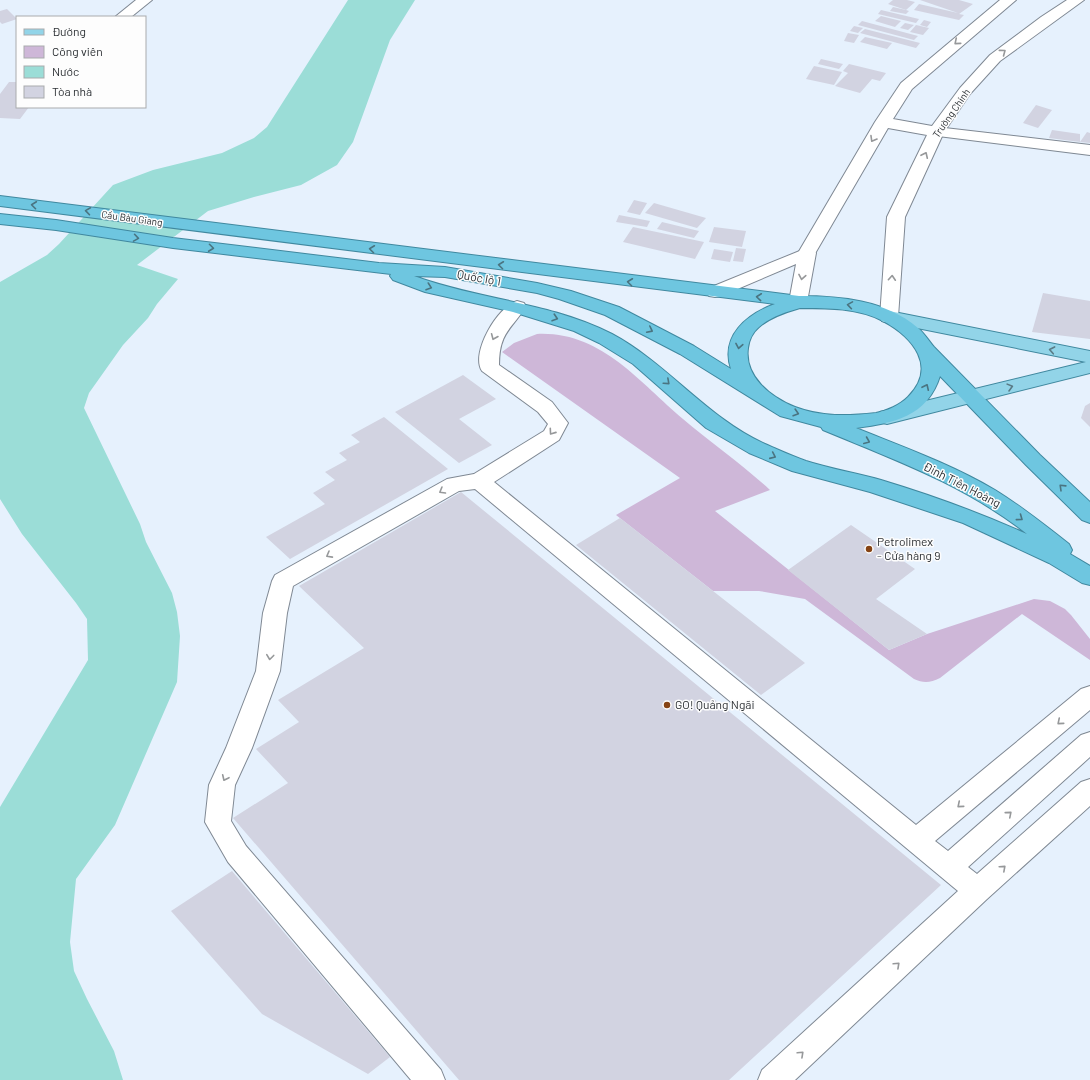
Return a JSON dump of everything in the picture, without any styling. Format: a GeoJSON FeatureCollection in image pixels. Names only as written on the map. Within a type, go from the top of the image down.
{"type":"FeatureCollection","features":[{"type":"Feature","properties":{"kind":"highway","name":"Cầu Bàu Giang"},"geometry":{"type":"LineString","coordinates":[[0,201],[196,226]]}},
{"type":"Feature","properties":{"kind":"highway","name":"Cầu Bàu Giang"},"geometry":{"type":"LineString","coordinates":[[0,219],[56,225],[173,243]]}},
{"type":"Feature","properties":{"kind":"highway","name":"Quốc lộ 1"},"geometry":{"type":"LineString","coordinates":[[196,226],[798,302]]}},
{"type":"Feature","properties":{"kind":"highway","name":"Quốc lộ 1"},"geometry":{"type":"LineString","coordinates":[[173,243],[379,268],[444,272],[537,288],[589,302],[612,311],[681,346],[761,396]]}},
{"type":"Feature","properties":{"kind":"highway"},"geometry":{"type":"LineString","coordinates":[[379,268],[431,288],[517,307],[581,327],[624,348],[655,372],[713,423],[756,448],[799,466],[876,486],[970,518],[1057,557],[1090,577]]}},
{"type":"Feature","properties":{"kind":"highway"},"geometry":{"type":"LineString","coordinates":[[927,351],[932,371],[926,390],[910,406],[884,418],[852,422],[818,420],[787,411],[761,396],[744,378],[737,358],[740,339],[752,323],[773,310],[798,302],[830,302],[860,307],[889,317],[912,332],[927,351],[1090,515]]}},
{"type":"Feature","properties":{"kind":"highway","name":"Đinh Tiên Hoàng"},"geometry":{"type":"LineString","coordinates":[[818,420],[947,475],[976,489],[1022,520],[1090,574]]}},
{"type":"Feature","properties":{"kind":"main road"},"geometry":{"type":"LineString","coordinates":[[889,317],[1090,357]]}},
{"type":"Feature","properties":{"kind":"main road"},"geometry":{"type":"LineString","coordinates":[[884,418],[1090,367]]}},
{"type":"Feature","properties":{"kind":"street"},"geometry":{"type":"LineString","coordinates":[[123,16],[144,0]]}},
{"type":"Feature","properties":{"kind":"street"},"geometry":{"type":"LineString","coordinates":[[798,302],[807,253],[883,122],[906,86],[958,41],[1010,0]]}},
{"type":"Feature","properties":{"kind":"street","name":"Trường Chinh"},"geometry":{"type":"LineString","coordinates":[[889,317],[896,217],[936,132],[966,91],[996,58],[1046,20],[1077,0]]}},
{"type":"Feature","properties":{"kind":"street"},"geometry":{"type":"LineString","coordinates":[[883,122],[936,132],[1090,150]]}},
{"type":"Feature","properties":{"kind":"street"},"geometry":{"type":"LineString","coordinates":[[715,292],[807,253]]}},
{"type":"Feature","properties":{"kind":"street"},"geometry":{"type":"LineString","coordinates":[[430,1080],[237,854],[218,822],[222,785],[239,748],[268,671],[276,613],[283,580],[454,484],[479,481],[552,435],[558,423],[545,407],[489,367],[488,353],[493,334],[517,307]]}},
{"type":"Feature","properties":{"kind":"street"},"geometry":{"type":"LineString","coordinates":[[479,481],[977,891]]}},
{"type":"Feature","properties":{"kind":"street"},"geometry":{"type":"LineString","coordinates":[[916,841],[1090,696]]}},
{"type":"Feature","properties":{"kind":"street"},"geometry":{"type":"LineString","coordinates":[[949,867],[1090,742]]}},
{"type":"Feature","properties":{"kind":"street"},"geometry":{"type":"LineString","coordinates":[[773,1080],[977,891],[1090,790]]}},
{"type":"Feature","properties":{"kind":"green space"},"geometry":{"type":"Polygon","coordinates":[[[537,334],[560,335],[581,341],[600,350],[618,362],[704,437],[749,471],[770,490],[715,511],[889,650],[927,634],[1034,599],[1050,601],[1065,609],[1071,615],[1090,639],[1090,660],[1022,614],[940,678],[930,682],[920,681],[914,679],[805,599],[759,591],[713,591],[616,515],[680,478],[502,352],[514,343],[537,334]]]}},
{"type":"Feature","properties":{"kind":"water"},"geometry":{"type":"Polygon","coordinates":[[[348,0],[415,0],[390,40],[353,142],[337,165],[301,185],[208,211],[137,265],[178,279],[157,304],[148,318],[123,345],[89,393],[84,408],[140,524],[146,542],[172,593],[177,612],[180,636],[177,682],[115,825],[76,879],[70,942],[74,971],[114,1051],[123,1080],[0,1080],[0,807],[88,660],[87,619],[22,534],[0,499],[0,282],[47,255],[113,185],[153,170],[222,153],[254,138],[267,127],[348,0]]]}},
{"type":"Feature","properties":{"kind":"building"},"geometry":{"type":"Polygon","coordinates":[[[893,0],[907,0],[915,2],[906,10],[888,4],[893,0]]]}},
{"type":"Feature","properties":{"kind":"building"},"geometry":{"type":"Polygon","coordinates":[[[920,0],[959,0],[973,4],[959,14],[964,15],[959,20],[914,10],[919,4],[958,13],[920,0]]]}},
{"type":"Feature","properties":{"kind":"building"},"geometry":{"type":"Polygon","coordinates":[[[893,7],[909,11],[906,14],[890,11],[893,7]]]}},
{"type":"Feature","properties":{"kind":"building"},"geometry":{"type":"Polygon","coordinates":[[[7,9],[16,19],[2,24],[0,22],[0,11],[7,9]]]}},
{"type":"Feature","properties":{"kind":"building"},"geometry":{"type":"Polygon","coordinates":[[[881,10],[919,19],[916,23],[878,14],[881,10]]]}},
{"type":"Feature","properties":{"kind":"building"},"geometry":{"type":"Polygon","coordinates":[[[881,16],[901,21],[895,27],[875,21],[881,16]]]}},
{"type":"Feature","properties":{"kind":"building"},"geometry":{"type":"Polygon","coordinates":[[[924,20],[931,22],[927,27],[920,25],[924,20]]]}},
{"type":"Feature","properties":{"kind":"building"},"geometry":{"type":"Polygon","coordinates":[[[862,21],[918,36],[914,40],[858,25],[862,21]]]}},
{"type":"Feature","properties":{"kind":"building"},"geometry":{"type":"Polygon","coordinates":[[[905,23],[914,25],[908,30],[900,28],[905,23]]]}},
{"type":"Feature","properties":{"kind":"building"},"geometry":{"type":"Polygon","coordinates":[[[916,25],[929,28],[923,35],[910,32],[916,25]]]}},
{"type":"Feature","properties":{"kind":"building"},"geometry":{"type":"Polygon","coordinates":[[[854,26],[863,28],[858,33],[850,31],[854,26]]]}},
{"type":"Feature","properties":{"kind":"building"},"geometry":{"type":"Polygon","coordinates":[[[865,29],[920,43],[916,48],[860,33],[865,29]]]}},
{"type":"Feature","properties":{"kind":"building"},"geometry":{"type":"Polygon","coordinates":[[[848,33],[859,35],[854,43],[844,41],[848,33]]]}},
{"type":"Feature","properties":{"kind":"building"},"geometry":{"type":"Polygon","coordinates":[[[865,37],[892,43],[887,49],[860,42],[865,37]]]}},
{"type":"Feature","properties":{"kind":"building"},"geometry":{"type":"Polygon","coordinates":[[[821,59],[843,64],[839,69],[818,64],[821,59]]]}},
{"type":"Feature","properties":{"kind":"building"},"geometry":{"type":"Polygon","coordinates":[[[849,64],[886,73],[880,81],[872,79],[860,93],[835,86],[848,73],[843,71],[849,64]]]}},
{"type":"Feature","properties":{"kind":"building"},"geometry":{"type":"Polygon","coordinates":[[[814,66],[842,72],[834,85],[806,79],[814,66]]]}},
{"type":"Feature","properties":{"kind":"building"},"geometry":{"type":"Polygon","coordinates":[[[9,82],[16,82],[16,108],[28,108],[20,119],[0,118],[0,94],[9,82]]]}},
{"type":"Feature","properties":{"kind":"building"},"geometry":{"type":"Polygon","coordinates":[[[1036,105],[1052,110],[1038,128],[1023,123],[1036,105]]]}},
{"type":"Feature","properties":{"kind":"building"},"geometry":{"type":"Polygon","coordinates":[[[1052,130],[1080,134],[1080,142],[1049,138],[1052,130]]]}},
{"type":"Feature","properties":{"kind":"building"},"geometry":{"type":"Polygon","coordinates":[[[1087,132],[1090,133],[1090,143],[1080,142],[1087,132]]]}},
{"type":"Feature","properties":{"kind":"building"},"geometry":{"type":"Polygon","coordinates":[[[634,200],[647,203],[640,215],[627,212],[634,200]]]}},
{"type":"Feature","properties":{"kind":"building"},"geometry":{"type":"Polygon","coordinates":[[[654,203],[706,218],[697,228],[645,213],[654,203]]]}},
{"type":"Feature","properties":{"kind":"building"},"geometry":{"type":"Polygon","coordinates":[[[619,215],[650,221],[647,227],[616,222],[619,215]]]}},
{"type":"Feature","properties":{"kind":"building"},"geometry":{"type":"Polygon","coordinates":[[[662,222],[699,231],[694,238],[657,229],[662,222]]]}},
{"type":"Feature","properties":{"kind":"building"},"geometry":{"type":"Polygon","coordinates":[[[633,227],[704,242],[695,259],[623,242],[633,227]]]}},
{"type":"Feature","properties":{"kind":"building"},"geometry":{"type":"Polygon","coordinates":[[[714,227],[746,231],[742,247],[709,242],[714,227]]]}},
{"type":"Feature","properties":{"kind":"building"},"geometry":{"type":"Polygon","coordinates":[[[736,248],[746,249],[743,262],[733,261],[736,248]]]}},
{"type":"Feature","properties":{"kind":"building"},"geometry":{"type":"Polygon","coordinates":[[[714,249],[733,252],[730,262],[711,259],[714,249]]]}},
{"type":"Feature","properties":{"kind":"building"},"geometry":{"type":"Polygon","coordinates":[[[1043,293],[1090,301],[1090,339],[1032,332],[1043,293]]]}},
{"type":"Feature","properties":{"kind":"building"},"geometry":{"type":"Polygon","coordinates":[[[463,375],[496,399],[459,419],[492,445],[459,463],[395,412],[463,375]]]}},
{"type":"Feature","properties":{"kind":"building"},"geometry":{"type":"Polygon","coordinates":[[[1090,403],[1090,427],[1081,418],[1085,406],[1090,403]]]}},
{"type":"Feature","properties":{"kind":"building"},"geometry":{"type":"Polygon","coordinates":[[[384,417],[448,469],[290,559],[266,537],[325,504],[313,493],[335,480],[325,472],[347,460],[339,453],[360,442],[351,435],[384,417]]]}},
{"type":"Feature","properties":{"kind":"building"},"geometry":{"type":"Polygon","coordinates":[[[461,492],[941,885],[729,1080],[459,1080],[233,818],[288,783],[256,749],[299,722],[278,700],[364,648],[299,586],[461,492]]]}},
{"type":"Feature","properties":{"kind":"building"},"geometry":{"type":"Polygon","coordinates":[[[620,518],[805,663],[761,695],[576,545],[620,518]]]}},
{"type":"Feature","properties":{"kind":"building"},"geometry":{"type":"Polygon","coordinates":[[[851,525],[915,569],[876,599],[927,634],[889,650],[788,570],[851,525]]]}},
{"type":"Feature","properties":{"kind":"building"},"geometry":{"type":"Polygon","coordinates":[[[232,871],[390,1057],[368,1074],[262,1014],[171,911],[232,871]]]}},
{"type":"Feature","properties":{"kind":"place","name":"Petrolimex - Cửa hàng 9"},"geometry":{"type":"Point","coordinates":[869,549]}},
{"type":"Feature","properties":{"kind":"place","name":"GO! Quảng Ngãi"},"geometry":{"type":"Point","coordinates":[667,705]}}]}
